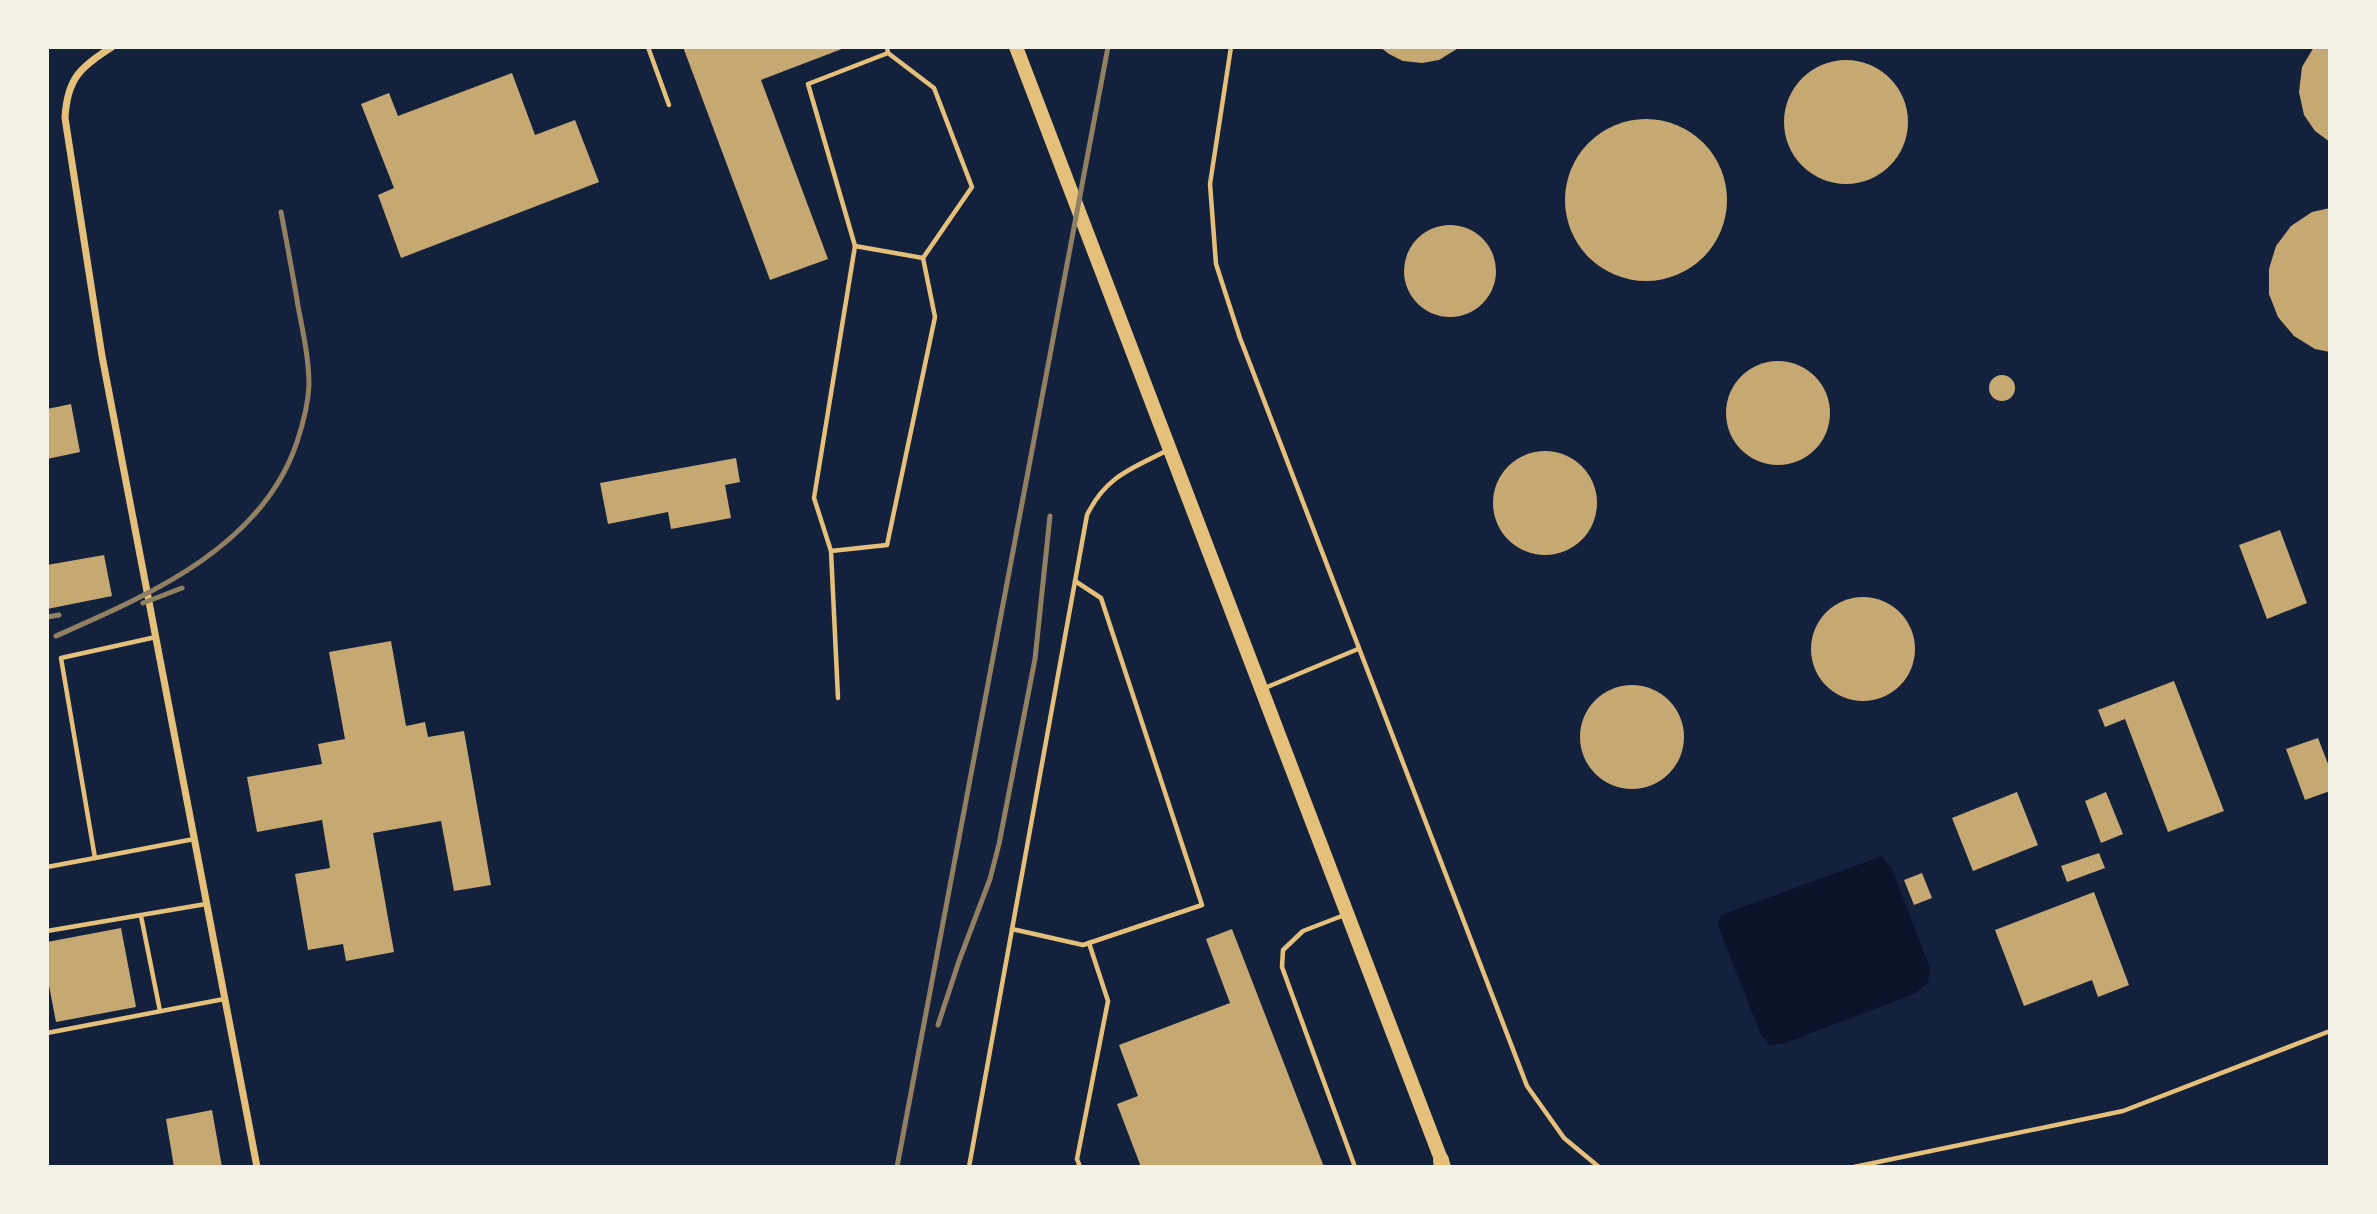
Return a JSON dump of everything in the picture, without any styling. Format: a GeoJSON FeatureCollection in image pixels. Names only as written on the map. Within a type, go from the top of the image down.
{"type":"FeatureCollection","features":[{"type":"Feature","properties":{"kind":"main road"},"geometry":{"type":"LineString","coordinates":[[1016,47],[1442,1165]]}},
{"type":"Feature","properties":{"kind":"street"},"geometry":{"type":"LineString","coordinates":[[112,47],[79,71],[66,103],[66,127],[102,356],[257,1167]]}},
{"type":"Feature","properties":{"kind":"lane"},"geometry":{"type":"LineString","coordinates":[[648,47],[669,105]]}},
{"type":"Feature","properties":{"kind":"lane"},"geometry":{"type":"LineString","coordinates":[[1231,47],[1210,184],[1216,264],[1240,338],[1527,1087],[1564,1138],[1599,1167]]}},
{"type":"Feature","properties":{"kind":"lane"},"geometry":{"type":"LineString","coordinates":[[831,551],[887,545],[935,317],[923,258],[972,187],[934,88],[888,50],[808,84],[855,246],[814,498],[831,551],[838,698]]}},
{"type":"Feature","properties":{"kind":"lane"},"geometry":{"type":"LineString","coordinates":[[855,246],[923,258]]}},
{"type":"Feature","properties":{"kind":"lane"},"geometry":{"type":"LineString","coordinates":[[969,1167],[1087,515],[1095,498],[1117,475],[1169,449]]}},
{"type":"Feature","properties":{"kind":"lane"},"geometry":{"type":"LineString","coordinates":[[1012,929],[1083,945],[1202,905],[1101,598],[1075,581]]}},
{"type":"Feature","properties":{"kind":"lane"},"geometry":{"type":"LineString","coordinates":[[95,858],[61,658],[156,637]]}},
{"type":"Feature","properties":{"kind":"lane"},"geometry":{"type":"LineString","coordinates":[[1261,689],[1358,649]]}},
{"type":"Feature","properties":{"kind":"lane"},"geometry":{"type":"LineString","coordinates":[[47,867],[194,839]]}},
{"type":"Feature","properties":{"kind":"lane"},"geometry":{"type":"LineString","coordinates":[[47,931],[206,904]]}},
{"type":"Feature","properties":{"kind":"lane"},"geometry":{"type":"LineString","coordinates":[[1348,914],[1303,931],[1283,950],[1282,967],[1355,1167]]}},
{"type":"Feature","properties":{"kind":"lane"},"geometry":{"type":"LineString","coordinates":[[141,916],[160,1012]]}},
{"type":"Feature","properties":{"kind":"lane"},"geometry":{"type":"LineString","coordinates":[[1071,1167],[1077,1159],[1108,1001],[1089,943]]}},
{"type":"Feature","properties":{"kind":"lane"},"geometry":{"type":"LineString","coordinates":[[47,1033],[224,999]]}},
{"type":"Feature","properties":{"kind":"lane"},"geometry":{"type":"LineString","coordinates":[[1854,1167],[2123,1111],[2330,1031]]}},
{"type":"Feature","properties":{"kind":"lane"},"geometry":{"type":"LineString","coordinates":[[1077,1159],[1080,1167]]}},
{"type":"Feature","properties":{"kind":"water"},"geometry":{"type":"Polygon","coordinates":[[[1882,856],[1892,869],[1930,968],[1928,982],[1914,994],[1785,1043],[1770,1045],[1761,1035],[1718,926],[1721,915],[1882,856]]]}},
{"type":"Feature","properties":{"kind":"building"},"geometry":{"type":"Polygon","coordinates":[[[683,47],[847,47],[761,80],[828,259],[770,280],[683,47]]]}},
{"type":"Feature","properties":{"kind":"building"},"geometry":{"type":"Polygon","coordinates":[[[1380,47],[1460,47],[1439,60],[1422,63],[1403,61],[1380,47]]]}},
{"type":"Feature","properties":{"kind":"building"},"geometry":{"type":"Polygon","coordinates":[[[2314,47],[2330,47],[2330,142],[2315,131],[2304,115],[2299,92],[2302,67],[2314,47]]]}},
{"type":"Feature","properties":{"kind":"building"},"geometry":{"type":"Polygon","coordinates":[[[1846,60],[1870,65],[1890,78],[1903,98],[1908,122],[1903,146],[1890,166],[1870,179],[1846,184],[1822,179],[1802,166],[1789,146],[1784,122],[1789,98],[1802,78],[1822,65],[1846,60]]]}},
{"type":"Feature","properties":{"kind":"building"},"geometry":{"type":"Polygon","coordinates":[[[512,73],[535,135],[575,120],[599,182],[401,258],[378,195],[394,188],[361,104],[389,93],[398,116],[512,73]]]}},
{"type":"Feature","properties":{"kind":"building"},"geometry":{"type":"Polygon","coordinates":[[[1646,119],[1677,125],[1704,142],[1721,169],[1727,200],[1721,231],[1704,258],[1677,275],[1646,281],[1615,275],[1588,258],[1571,231],[1565,200],[1571,169],[1588,142],[1615,125],[1646,119]]]}},
{"type":"Feature","properties":{"kind":"building"},"geometry":{"type":"Polygon","coordinates":[[[2330,208],[2330,352],[2315,349],[2294,336],[2278,317],[2269,294],[2269,269],[2276,246],[2291,226],[2312,212],[2330,208]]]}},
{"type":"Feature","properties":{"kind":"building"},"geometry":{"type":"Polygon","coordinates":[[[1450,225],[1467,229],[1482,239],[1492,254],[1496,271],[1492,288],[1482,303],[1467,313],[1450,317],[1433,313],[1418,303],[1408,288],[1404,271],[1408,254],[1418,239],[1433,229],[1450,225]]]}},
{"type":"Feature","properties":{"kind":"building"},"geometry":{"type":"Polygon","coordinates":[[[1778,361],[1798,365],[1815,376],[1826,393],[1830,413],[1826,433],[1815,450],[1798,461],[1778,465],[1758,461],[1741,450],[1730,433],[1726,413],[1730,393],[1741,376],[1758,365],[1778,361]]]}},
{"type":"Feature","properties":{"kind":"building"},"geometry":{"type":"Polygon","coordinates":[[[2002,375],[2011,379],[2015,388],[2011,397],[2002,401],[1993,397],[1989,388],[1993,379],[2002,375]]]}},
{"type":"Feature","properties":{"kind":"building"},"geometry":{"type":"Polygon","coordinates":[[[71,404],[80,452],[47,459],[47,409],[71,404]]]}},
{"type":"Feature","properties":{"kind":"building"},"geometry":{"type":"Polygon","coordinates":[[[1545,451],[1565,455],[1582,466],[1593,483],[1597,503],[1593,523],[1582,540],[1565,551],[1545,555],[1525,551],[1508,540],[1497,523],[1493,503],[1497,483],[1508,466],[1525,455],[1545,451]]]}},
{"type":"Feature","properties":{"kind":"building"},"geometry":{"type":"Polygon","coordinates":[[[736,458],[740,482],[725,485],[731,518],[671,529],[668,512],[608,524],[600,483],[736,458]]]}},
{"type":"Feature","properties":{"kind":"building"},"geometry":{"type":"Polygon","coordinates":[[[2280,530],[2307,603],[2267,619],[2239,545],[2280,530]]]}},
{"type":"Feature","properties":{"kind":"building"},"geometry":{"type":"Polygon","coordinates":[[[104,555],[112,596],[47,609],[47,565],[104,555]]]}},
{"type":"Feature","properties":{"kind":"building"},"geometry":{"type":"Polygon","coordinates":[[[1863,597],[1883,601],[1900,612],[1911,629],[1915,649],[1911,669],[1900,686],[1883,697],[1863,701],[1843,697],[1826,686],[1815,669],[1811,649],[1815,629],[1826,612],[1843,601],[1863,597]]]}},
{"type":"Feature","properties":{"kind":"building"},"geometry":{"type":"Polygon","coordinates":[[[391,641],[406,726],[425,722],[428,737],[464,731],[491,885],[454,891],[441,821],[373,833],[394,952],[346,961],[343,944],[308,950],[295,874],[330,868],[322,820],[257,832],[247,777],[322,764],[318,744],[345,739],[329,652],[391,641]]]}},
{"type":"Feature","properties":{"kind":"building"},"geometry":{"type":"Polygon","coordinates":[[[2174,681],[2224,811],[2168,832],[2125,719],[2105,727],[2098,710],[2174,681]]]}},
{"type":"Feature","properties":{"kind":"building"},"geometry":{"type":"Polygon","coordinates":[[[1632,685],[1652,689],[1669,700],[1680,717],[1684,737],[1680,757],[1669,774],[1652,785],[1632,789],[1612,785],[1595,774],[1584,757],[1580,737],[1584,717],[1595,700],[1612,689],[1632,685]]]}},
{"type":"Feature","properties":{"kind":"building"},"geometry":{"type":"Polygon","coordinates":[[[2318,738],[2330,769],[2330,791],[2305,800],[2286,749],[2318,738]]]}},
{"type":"Feature","properties":{"kind":"building"},"geometry":{"type":"Polygon","coordinates":[[[2017,792],[2038,845],[1973,871],[1952,818],[2017,792]]]}},
{"type":"Feature","properties":{"kind":"building"},"geometry":{"type":"Polygon","coordinates":[[[2106,792],[2123,834],[2101,843],[2085,801],[2106,792]]]}},
{"type":"Feature","properties":{"kind":"building"},"geometry":{"type":"Polygon","coordinates":[[[2099,853],[2105,868],[2067,882],[2061,866],[2099,853]]]}},
{"type":"Feature","properties":{"kind":"building"},"geometry":{"type":"Polygon","coordinates":[[[1922,873],[1932,898],[1914,905],[1904,880],[1922,873]]]}},
{"type":"Feature","properties":{"kind":"building"},"geometry":{"type":"Polygon","coordinates":[[[2094,892],[2129,985],[2098,997],[2092,980],[2024,1006],[1995,930],[2094,892]]]}},
{"type":"Feature","properties":{"kind":"building"},"geometry":{"type":"Polygon","coordinates":[[[121,928],[136,1007],[56,1022],[47,975],[47,942],[121,928]]]}},
{"type":"Feature","properties":{"kind":"building"},"geometry":{"type":"Polygon","coordinates":[[[1232,929],[1324,1167],[1141,1167],[1117,1104],[1138,1096],[1119,1045],[1230,1003],[1206,939],[1232,929]]]}},
{"type":"Feature","properties":{"kind":"building"},"geometry":{"type":"Polygon","coordinates":[[[212,1110],[222,1167],[174,1167],[166,1119],[212,1110]]]}},
{"type":"Feature","properties":{"kind":"railway"},"geometry":{"type":"LineString","coordinates":[[897,1167],[1108,47]]}},
{"type":"Feature","properties":{"kind":"railway"},"geometry":{"type":"LineString","coordinates":[[56,636],[128,603],[198,563],[230,539],[258,511],[280,479],[297,442],[309,385],[305,346],[281,212]]}},
{"type":"Feature","properties":{"kind":"railway"},"geometry":{"type":"LineString","coordinates":[[938,1025],[990,879],[999,844],[1035,659],[1050,516]]}},
{"type":"Feature","properties":{"kind":"railway"},"geometry":{"type":"LineString","coordinates":[[143,603],[182,588]]}},
{"type":"Feature","properties":{"kind":"railway"},"geometry":{"type":"LineString","coordinates":[[47,617],[59,615]]}}]}
